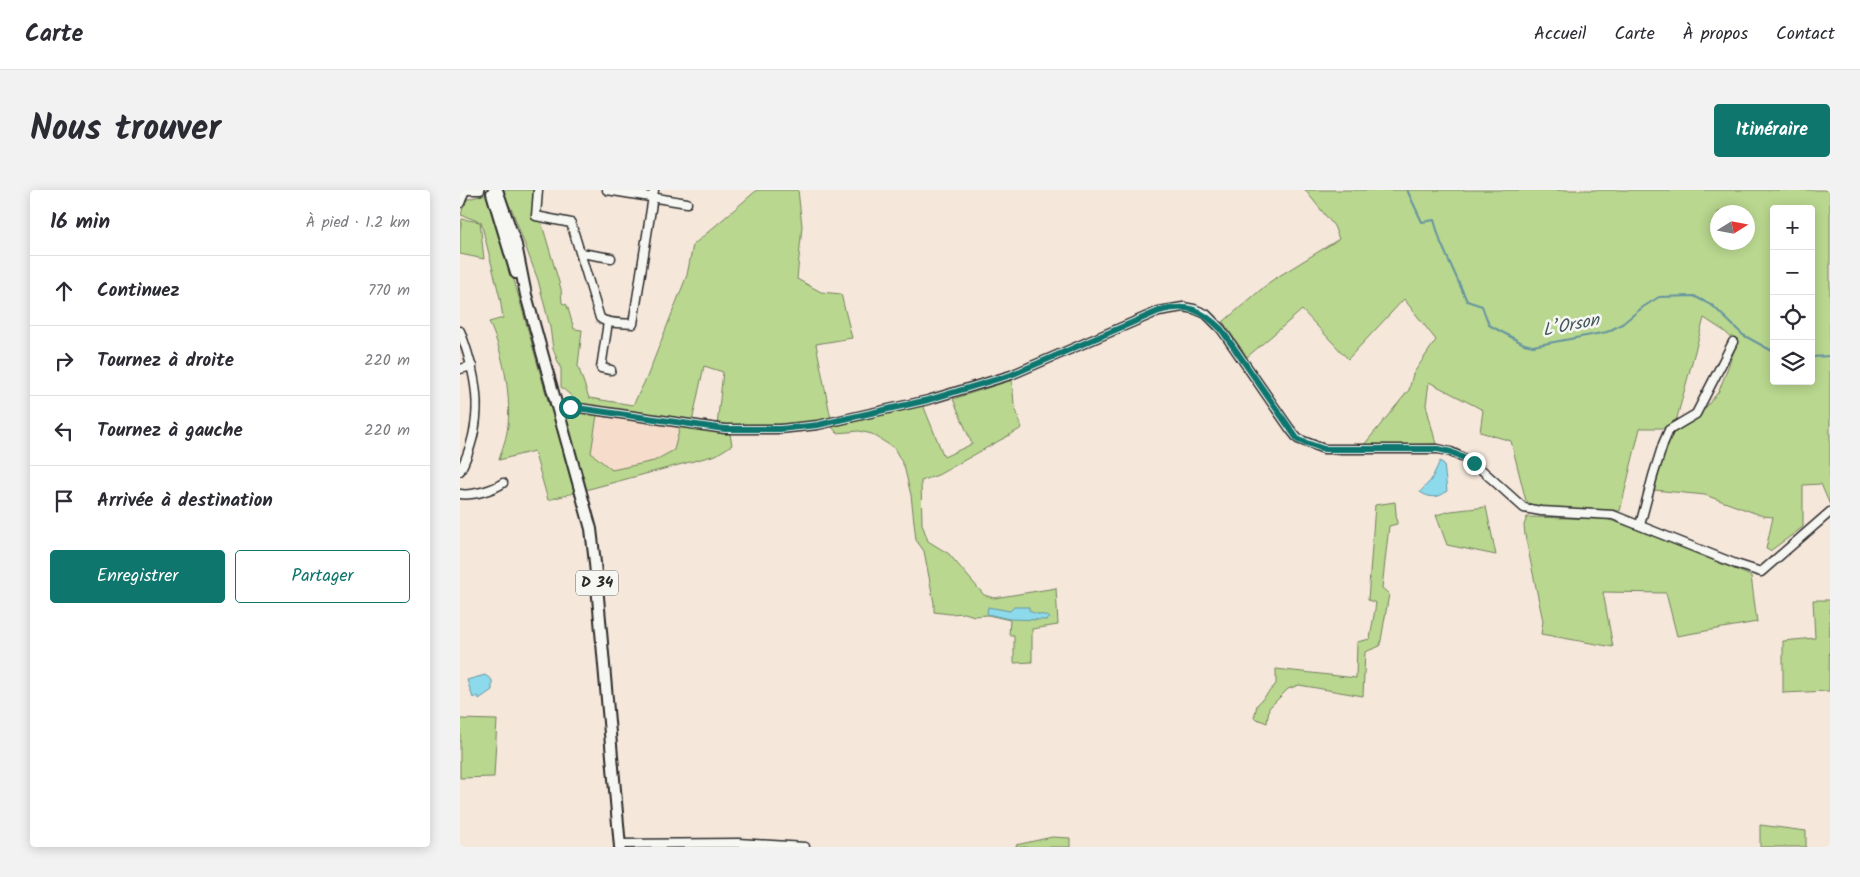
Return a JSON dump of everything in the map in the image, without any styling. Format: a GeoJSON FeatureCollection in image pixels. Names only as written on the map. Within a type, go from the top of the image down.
{"type":"FeatureCollection","features":[{"type":"Feature","properties":{"kind":"main road","name":"D 34"},"geometry":{"type":"LineString","coordinates":[[494,190],[516,245],[526,295],[586,507],[594,546],[620,845]]}},
{"type":"Feature","properties":{"kind":"street"},"geometry":{"type":"LineString","coordinates":[[460,203],[465,190]]}},
{"type":"Feature","properties":{"kind":"street"},"geometry":{"type":"LineString","coordinates":[[469,190],[480,190]]}},
{"type":"Feature","properties":{"kind":"street"},"geometry":{"type":"LineString","coordinates":[[538,190],[536,216],[571,223],[600,318],[608,322],[634,324],[653,194]]}},
{"type":"Feature","properties":{"kind":"street"},"geometry":{"type":"LineString","coordinates":[[607,190],[653,194],[687,203]]}},
{"type":"Feature","properties":{"kind":"street"},"geometry":{"type":"LineString","coordinates":[[581,253],[611,258]]}},
{"type":"Feature","properties":{"kind":"street"},"geometry":{"type":"LineString","coordinates":[[559,408],[579,408],[725,429],[780,429],[818,425],[923,401],[1011,375],[1159,311],[1183,307],[1194,308],[1206,314],[1221,329],[1298,440],[1312,446],[1324,449],[1438,449],[1451,452],[1474,463],[1524,508],[1541,511],[1613,515],[1736,564],[1761,572],[1830,512]]}},
{"type":"Feature","properties":{"kind":"street"},"geometry":{"type":"LineString","coordinates":[[608,322],[602,368],[611,370]]}},
{"type":"Feature","properties":{"kind":"street"},"geometry":{"type":"LineString","coordinates":[[460,331],[462,344],[472,366],[477,394],[476,423],[471,448],[460,471]]}},
{"type":"Feature","properties":{"kind":"street"},"geometry":{"type":"LineString","coordinates":[[1640,525],[1655,468],[1669,430],[1696,414],[1733,342]]}},
{"type":"Feature","properties":{"kind":"street"},"geometry":{"type":"LineString","coordinates":[[460,369],[472,366]]}},
{"type":"Feature","properties":{"kind":"street"},"geometry":{"type":"LineString","coordinates":[[460,494],[466,495],[495,488],[503,483]]}},
{"type":"Feature","properties":{"kind":"street"},"geometry":{"type":"LineString","coordinates":[[620,845],[738,843],[805,847]]}},
{"type":"Feature","properties":{"kind":"shaded area"},"geometry":{"type":"Polygon","coordinates":[[[597,415],[680,427],[674,450],[654,461],[612,471],[591,453],[597,415]]]}},
{"type":"Feature","properties":{"kind":"green space"},"geometry":{"type":"Polygon","coordinates":[[[502,190],[536,190],[533,218],[541,221],[561,289],[562,303],[567,305],[574,329],[582,330],[578,366],[589,398],[633,405],[647,377],[687,275],[693,245],[757,190],[798,190],[802,226],[797,279],[821,292],[841,294],[852,338],[816,344],[831,419],[782,426],[717,426],[723,372],[704,366],[692,422],[630,412],[626,419],[597,415],[591,453],[612,470],[654,461],[674,450],[680,427],[730,434],[732,445],[716,455],[548,500],[534,451],[499,460],[506,438],[509,412],[505,372],[489,322],[503,318],[500,298],[481,222],[461,215],[465,200],[486,194],[490,195],[550,408],[576,412],[577,401],[561,387],[561,369],[553,349],[550,327],[538,280],[512,210],[501,192],[502,190]]]}},
{"type":"Feature","properties":{"kind":"green space"},"geometry":{"type":"Polygon","coordinates":[[[1305,190],[1830,190],[1830,505],[1821,484],[1803,485],[1803,527],[1770,551],[1766,549],[1773,517],[1763,516],[1705,495],[1654,490],[1671,432],[1698,417],[1719,391],[1737,343],[1724,331],[1704,318],[1675,425],[1664,428],[1640,428],[1620,511],[1555,509],[1532,505],[1526,501],[1511,441],[1480,432],[1483,410],[1429,382],[1426,405],[1436,444],[1363,446],[1409,390],[1413,374],[1436,340],[1404,299],[1348,359],[1302,310],[1247,357],[1223,322],[1271,281],[1339,239],[1334,226],[1305,190]]]}},
{"type":"Feature","properties":{"kind":"green space"},"geometry":{"type":"Polygon","coordinates":[[[462,219],[480,222],[484,259],[460,254],[462,219]]]}},
{"type":"Feature","properties":{"kind":"green space"},"geometry":{"type":"Polygon","coordinates":[[[1012,380],[1014,404],[1022,428],[938,475],[921,481],[922,524],[928,541],[949,554],[984,595],[994,598],[1056,588],[1058,625],[1032,629],[1032,662],[1014,663],[1014,635],[1009,635],[1010,620],[988,615],[974,616],[965,613],[934,612],[924,551],[916,540],[911,495],[904,466],[894,448],[872,434],[859,431],[837,433],[832,427],[923,405],[944,457],[972,444],[953,399],[1012,380]]]}},
{"type":"Feature","properties":{"kind":"green space"},"geometry":{"type":"Polygon","coordinates":[[[1395,502],[1397,524],[1389,526],[1382,588],[1389,594],[1380,646],[1365,652],[1363,696],[1299,685],[1288,689],[1269,708],[1267,723],[1254,718],[1257,705],[1276,684],[1276,669],[1356,678],[1357,642],[1370,639],[1376,603],[1368,600],[1375,505],[1395,502]]]}},
{"type":"Feature","properties":{"kind":"green space"},"geometry":{"type":"Polygon","coordinates":[[[1486,507],[1496,555],[1447,545],[1436,515],[1451,511],[1486,507]]]}},
{"type":"Feature","properties":{"kind":"green space"},"geometry":{"type":"Polygon","coordinates":[[[1527,517],[1606,519],[1642,530],[1751,576],[1757,622],[1677,636],[1666,593],[1603,592],[1613,647],[1541,634],[1543,621],[1525,535],[1524,525],[1527,517]]]}},
{"type":"Feature","properties":{"kind":"green space"},"geometry":{"type":"Polygon","coordinates":[[[1813,600],[1830,600],[1829,691],[1783,693],[1783,641],[1815,638],[1813,600]]]}},
{"type":"Feature","properties":{"kind":"green space"},"geometry":{"type":"Polygon","coordinates":[[[460,719],[497,720],[494,777],[460,778],[460,719]]]}},
{"type":"Feature","properties":{"kind":"green space"},"geometry":{"type":"Polygon","coordinates":[[[1760,825],[1806,831],[1806,847],[1760,847],[1760,825]]]}},
{"type":"Feature","properties":{"kind":"green space"},"geometry":{"type":"Polygon","coordinates":[[[1052,837],[1070,838],[1070,847],[1016,847],[1016,845],[1052,837]]]}},
{"type":"Feature","properties":{"kind":"water"},"geometry":{"type":"Polygon","coordinates":[[[1440,461],[1444,464],[1447,491],[1437,496],[1423,494],[1420,492],[1431,480],[1440,461]]]}},
{"type":"Feature","properties":{"kind":"water"},"geometry":{"type":"Polygon","coordinates":[[[988,607],[1010,611],[1014,607],[1029,607],[1031,612],[1046,615],[1050,618],[1046,620],[1009,619],[987,614],[988,607]]]}},
{"type":"Feature","properties":{"kind":"water"},"geometry":{"type":"Polygon","coordinates":[[[485,675],[492,680],[492,690],[479,699],[478,696],[473,698],[467,680],[485,675]]]}},
{"type":"Feature","properties":{"kind":"waterway","name":"L’Orson"},"geometry":{"type":"LineString","coordinates":[[1407,190],[1422,222],[1434,220],[1441,243],[1467,301],[1482,306],[1489,325],[1524,344],[1533,346],[1607,332],[1622,324],[1659,297],[1694,296],[1713,306],[1743,335],[1770,350]]}},
{"type":"Feature","properties":{"kind":"waterway","name":"L’Orson"},"geometry":{"type":"LineString","coordinates":[[1815,357],[1830,356]]}},
{"type":"Feature","properties":{"kind":"route"},"geometry":{"type":"LineString","coordinates":[[570,407],[725,429],[780,429],[818,425],[928,400],[1011,375],[1159,311],[1183,307],[1194,308],[1206,314],[1221,329],[1298,440],[1324,449],[1438,449],[1460,455],[1474,463]]}}]}
